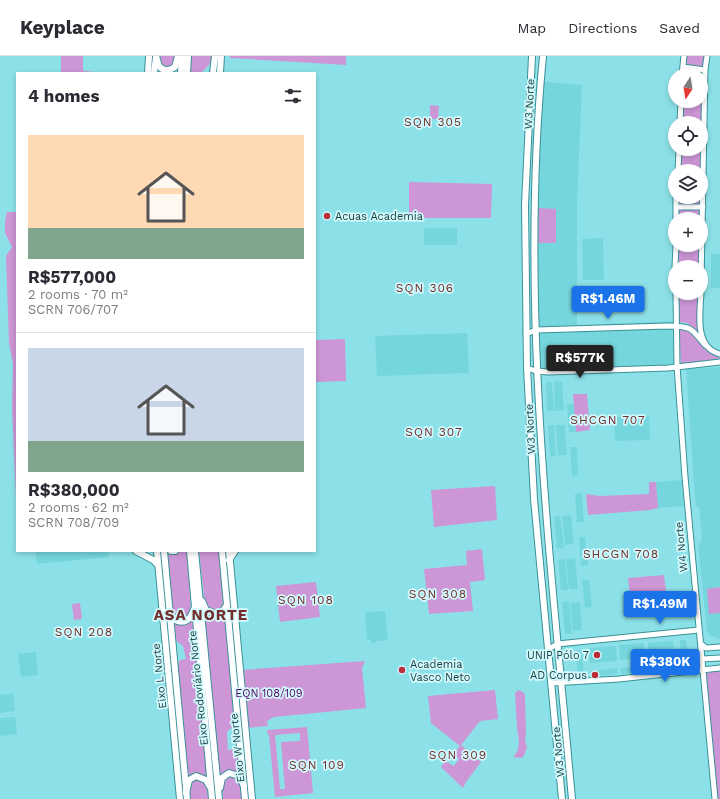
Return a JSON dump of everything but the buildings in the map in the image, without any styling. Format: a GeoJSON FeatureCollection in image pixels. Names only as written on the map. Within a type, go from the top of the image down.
{"type":"FeatureCollection","features":[{"type":"Feature","properties":{"kind":"main road"},"geometry":{"type":"LineString","coordinates":[[148,72],[150,56]]}},
{"type":"Feature","properties":{"kind":"main road"},"geometry":{"type":"LineString","coordinates":[[156,56],[159,70],[176,70],[178,56]]}},
{"type":"Feature","properties":{"kind":"main road"},"geometry":{"type":"LineString","coordinates":[[154,72],[156,56]]}},
{"type":"Feature","properties":{"kind":"main road"},"geometry":{"type":"LineString","coordinates":[[181,72],[182,56]]}},
{"type":"Feature","properties":{"kind":"main road"},"geometry":{"type":"LineString","coordinates":[[187,72],[188,56]]}},
{"type":"Feature","properties":{"kind":"main road"},"geometry":{"type":"LineString","coordinates":[[214,72],[215,56]]}},
{"type":"Feature","properties":{"kind":"main road"},"geometry":{"type":"LineString","coordinates":[[220,72],[221,56]]}},
{"type":"Feature","properties":{"kind":"main road","name":"W3 Norte"},"geometry":{"type":"LineString","coordinates":[[532,56],[525,205],[527,368],[534,498],[562,799]]}},
{"type":"Feature","properties":{"kind":"main road","name":"W3 Norte"},"geometry":{"type":"LineString","coordinates":[[542,56],[535,199],[536,371],[545,512],[572,799]]}},
{"type":"Feature","properties":{"kind":"main road"},"geometry":{"type":"LineString","coordinates":[[684,56],[683,67],[690,68]]}},
{"type":"Feature","properties":{"kind":"main road"},"geometry":{"type":"LineString","coordinates":[[705,68],[707,56]]}},
{"type":"Feature","properties":{"kind":"main road"},"geometry":{"type":"LineString","coordinates":[[529,108],[532,105],[536,107],[538,121]]}},
{"type":"Feature","properties":{"kind":"main road"},"geometry":{"type":"LineString","coordinates":[[703,212],[704,108]]}},
{"type":"Feature","properties":{"kind":"main road"},"geometry":{"type":"LineString","coordinates":[[676,212],[676,206],[703,207]]}},
{"type":"Feature","properties":{"kind":"main road"},"geometry":{"type":"LineString","coordinates":[[526,284],[528,295],[532,296],[535,294]]}},
{"type":"Feature","properties":{"kind":"main road","name":"W4 Norte"},"geometry":{"type":"LineString","coordinates":[[676,300],[677,366],[688,520],[714,799]]}},
{"type":"Feature","properties":{"kind":"main road"},"geometry":{"type":"LineString","coordinates":[[701,300],[701,331],[705,345]]}},
{"type":"Feature","properties":{"kind":"main road"},"geometry":{"type":"LineString","coordinates":[[526,334],[536,330],[686,326],[693,330],[712,351],[720,355],[714,363]]}},
{"type":"Feature","properties":{"kind":"main road"},"geometry":{"type":"LineString","coordinates":[[527,368],[536,371],[548,372],[654,368],[720,362]]}},
{"type":"Feature","properties":{"kind":"main road"},"geometry":{"type":"LineString","coordinates":[[529,407],[532,404],[537,405],[539,415]]}},
{"type":"Feature","properties":{"kind":"main road"},"geometry":{"type":"LineString","coordinates":[[138,552],[153,560],[158,566]]}},
{"type":"Feature","properties":{"kind":"main road","name":"Eixo L Norte"},"geometry":{"type":"LineString","coordinates":[[157,552],[180,799]]}},
{"type":"Feature","properties":{"kind":"main road","name":"Eixo L Norte"},"geometry":{"type":"LineString","coordinates":[[164,552],[186,796]]}},
{"type":"Feature","properties":{"kind":"main road","name":"Eixo Rodoviário Norte"},"geometry":{"type":"LineString","coordinates":[[190,552],[212,799]]}},
{"type":"Feature","properties":{"kind":"main road","name":"Eixo Rodoviário Norte"},"geometry":{"type":"LineString","coordinates":[[194,552],[219,796]]}},
{"type":"Feature","properties":{"kind":"main road","name":"Eixo W Norte"},"geometry":{"type":"LineString","coordinates":[[222,552],[245,799]]}},
{"type":"Feature","properties":{"kind":"main road","name":"Eixo W Norte"},"geometry":{"type":"LineString","coordinates":[[229,552],[252,799]]}},
{"type":"Feature","properties":{"kind":"main road"},"geometry":{"type":"LineString","coordinates":[[229,560],[234,552]]}},
{"type":"Feature","properties":{"kind":"main road"},"geometry":{"type":"LineString","coordinates":[[199,592],[205,608],[209,612],[219,613],[223,611],[227,604]]}},
{"type":"Feature","properties":{"kind":"main road"},"geometry":{"type":"LineString","coordinates":[[544,599],[548,610],[552,611],[554,608]]}},
{"type":"Feature","properties":{"kind":"main road"},"geometry":{"type":"LineString","coordinates":[[169,611],[175,620],[183,622],[189,619],[195,607]]}},
{"type":"Feature","properties":{"kind":"main road"},"geometry":{"type":"LineString","coordinates":[[546,619],[548,616],[551,616],[555,621]]}},
{"type":"Feature","properties":{"kind":"main road"},"geometry":{"type":"LineString","coordinates":[[549,649],[557,644],[699,630]]}},
{"type":"Feature","properties":{"kind":"main road"},"geometry":{"type":"LineString","coordinates":[[700,643],[706,648],[720,647]]}},
{"type":"Feature","properties":{"kind":"main road"},"geometry":{"type":"LineString","coordinates":[[702,659],[720,658]]}},
{"type":"Feature","properties":{"kind":"main road"},"geometry":{"type":"LineString","coordinates":[[552,683],[620,679],[720,668]]}},
{"type":"Feature","properties":{"kind":"main road"},"geometry":{"type":"LineString","coordinates":[[553,697],[557,709],[564,706]]}},
{"type":"Feature","properties":{"kind":"main road"},"geometry":{"type":"LineString","coordinates":[[555,715],[560,714],[564,717]]}},
{"type":"Feature","properties":{"kind":"main road"},"geometry":{"type":"LineString","coordinates":[[219,796],[222,778],[229,773],[239,776],[244,786]]}},
{"type":"Feature","properties":{"kind":"main road"},"geometry":{"type":"LineString","coordinates":[[186,796],[189,780],[196,776],[206,780],[212,791]]}},
{"type":"Feature","properties":{"kind":"shaded area"},"geometry":{"type":"Polygon","coordinates":[[[536,81],[582,85],[577,205],[577,325],[672,321],[675,370],[533,375],[531,207],[536,81]]]}},
{"type":"Feature","properties":{"kind":"shaded area"},"geometry":{"type":"Polygon","coordinates":[[[424,228],[457,228],[457,245],[424,245],[424,228]]]}},
{"type":"Feature","properties":{"kind":"shaded area"},"geometry":{"type":"Polygon","coordinates":[[[603,238],[604,280],[583,280],[582,239],[603,238]]]}},
{"type":"Feature","properties":{"kind":"shaded area"},"geometry":{"type":"Polygon","coordinates":[[[711,254],[720,254],[720,288],[711,288],[711,254]]]}},
{"type":"Feature","properties":{"kind":"shaded area"},"geometry":{"type":"Polygon","coordinates":[[[467,333],[469,373],[377,376],[375,336],[467,333]]]}},
{"type":"Feature","properties":{"kind":"shaded area"},"geometry":{"type":"Polygon","coordinates":[[[720,367],[720,639],[710,636],[707,631],[698,545],[702,540],[699,507],[696,507],[695,499],[686,369],[720,367]]]}},
{"type":"Feature","properties":{"kind":"shaded area"},"geometry":{"type":"Polygon","coordinates":[[[562,381],[564,410],[555,411],[554,382],[562,381]]]}},
{"type":"Feature","properties":{"kind":"shaded area"},"geometry":{"type":"Polygon","coordinates":[[[546,382],[552,382],[554,411],[547,411],[546,382]]]}},
{"type":"Feature","properties":{"kind":"shaded area"},"geometry":{"type":"Polygon","coordinates":[[[567,404],[574,404],[576,432],[569,432],[567,404]]]}},
{"type":"Feature","properties":{"kind":"shaded area"},"geometry":{"type":"Polygon","coordinates":[[[649,416],[650,440],[615,441],[614,417],[649,416]]]}},
{"type":"Feature","properties":{"kind":"shaded area"},"geometry":{"type":"Polygon","coordinates":[[[548,425],[554,425],[556,456],[550,457],[548,425]]]}},
{"type":"Feature","properties":{"kind":"shaded area"},"geometry":{"type":"Polygon","coordinates":[[[556,425],[565,425],[567,455],[558,455],[556,425]]]}},
{"type":"Feature","properties":{"kind":"shaded area"},"geometry":{"type":"Polygon","coordinates":[[[570,447],[577,447],[578,475],[572,476],[570,447]]]}},
{"type":"Feature","properties":{"kind":"shaded area"},"geometry":{"type":"Polygon","coordinates":[[[682,480],[684,506],[658,508],[656,482],[682,480]]]}},
{"type":"Feature","properties":{"kind":"shaded area"},"geometry":{"type":"Polygon","coordinates":[[[582,493],[584,522],[577,522],[575,494],[582,493]]]}},
{"type":"Feature","properties":{"kind":"shaded area"},"geometry":{"type":"Polygon","coordinates":[[[571,515],[574,544],[565,545],[562,516],[571,515]]]}},
{"type":"Feature","properties":{"kind":"shaded area"},"geometry":{"type":"Polygon","coordinates":[[[560,516],[564,548],[557,548],[554,517],[560,516]]]}},
{"type":"Feature","properties":{"kind":"shaded area"},"geometry":{"type":"Polygon","coordinates":[[[579,537],[585,537],[588,565],[581,566],[579,537]]]}},
{"type":"Feature","properties":{"kind":"shaded area"},"geometry":{"type":"Polygon","coordinates":[[[35,552],[108,552],[109,557],[37,564],[35,552]]]}},
{"type":"Feature","properties":{"kind":"shaded area"},"geometry":{"type":"Polygon","coordinates":[[[575,558],[578,589],[569,589],[566,559],[575,558]]]}},
{"type":"Feature","properties":{"kind":"shaded area"},"geometry":{"type":"Polygon","coordinates":[[[565,559],[568,590],[561,590],[558,560],[565,559]]]}},
{"type":"Feature","properties":{"kind":"shaded area"},"geometry":{"type":"Polygon","coordinates":[[[582,580],[589,580],[592,607],[585,608],[582,580]]]}},
{"type":"Feature","properties":{"kind":"shaded area"},"geometry":{"type":"Polygon","coordinates":[[[569,601],[572,634],[565,634],[562,602],[569,601]]]}},
{"type":"Feature","properties":{"kind":"shaded area"},"geometry":{"type":"Polygon","coordinates":[[[580,602],[582,630],[573,631],[570,603],[580,602]]]}},
{"type":"Feature","properties":{"kind":"shaded area"},"geometry":{"type":"Polygon","coordinates":[[[385,611],[388,640],[371,643],[371,640],[367,640],[365,612],[385,611]]]}},
{"type":"Feature","properties":{"kind":"shaded area"},"geometry":{"type":"Polygon","coordinates":[[[680,640],[686,640],[688,667],[682,668],[680,640]]]}},
{"type":"Feature","properties":{"kind":"shaded area"},"geometry":{"type":"Polygon","coordinates":[[[673,641],[675,656],[649,658],[648,643],[673,641]]]}},
{"type":"Feature","properties":{"kind":"shaded area"},"geometry":{"type":"Polygon","coordinates":[[[644,643],[645,658],[620,660],[619,645],[644,643]]]}},
{"type":"Feature","properties":{"kind":"shaded area"},"geometry":{"type":"Polygon","coordinates":[[[616,646],[617,661],[590,663],[589,648],[616,646]]]}},
{"type":"Feature","properties":{"kind":"shaded area"},"geometry":{"type":"Polygon","coordinates":[[[576,650],[582,650],[584,677],[578,677],[576,650]]]}},
{"type":"Feature","properties":{"kind":"shaded area"},"geometry":{"type":"Polygon","coordinates":[[[36,652],[38,675],[21,677],[18,654],[36,652]]]}},
{"type":"Feature","properties":{"kind":"shaded area"},"geometry":{"type":"Polygon","coordinates":[[[675,663],[675,669],[651,671],[650,665],[675,663]]]}},
{"type":"Feature","properties":{"kind":"shaded area"},"geometry":{"type":"Polygon","coordinates":[[[647,666],[647,672],[621,674],[621,668],[647,666]]]}},
{"type":"Feature","properties":{"kind":"shaded area"},"geometry":{"type":"Polygon","coordinates":[[[617,668],[617,674],[592,677],[591,671],[617,668]]]}},
{"type":"Feature","properties":{"kind":"shaded area"},"geometry":{"type":"Polygon","coordinates":[[[13,693],[15,711],[0,713],[0,695],[13,693]]]}},
{"type":"Feature","properties":{"kind":"shaded area"},"geometry":{"type":"Polygon","coordinates":[[[15,717],[17,734],[0,736],[0,718],[15,717]]]}},
{"type":"Feature","properties":{"kind":"green space"},"geometry":{"type":"Polygon","coordinates":[[[61,56],[83,56],[83,71],[96,72],[61,72],[61,56]]]}},
{"type":"Feature","properties":{"kind":"green space"},"geometry":{"type":"Polygon","coordinates":[[[159,56],[176,56],[174,67],[162,67],[159,56]]]}},
{"type":"Feature","properties":{"kind":"green space"},"geometry":{"type":"Polygon","coordinates":[[[191,56],[213,56],[209,65],[202,72],[190,72],[191,56]]]}},
{"type":"Feature","properties":{"kind":"green space"},"geometry":{"type":"Polygon","coordinates":[[[230,56],[346,56],[346,65],[230,58],[230,56]]]}},
{"type":"Feature","properties":{"kind":"green space"},"geometry":{"type":"Polygon","coordinates":[[[686,56],[705,56],[704,67],[689,66],[686,62],[686,56]]]}},
{"type":"Feature","properties":{"kind":"green space"},"geometry":{"type":"Polygon","coordinates":[[[430,105],[439,106],[438,119],[430,119],[430,105]]]}},
{"type":"Feature","properties":{"kind":"green space"},"geometry":{"type":"Polygon","coordinates":[[[683,108],[702,108],[702,116],[683,116],[683,108]]]}},
{"type":"Feature","properties":{"kind":"green space"},"geometry":{"type":"Polygon","coordinates":[[[680,156],[701,156],[701,164],[680,164],[680,156]]]}},
{"type":"Feature","properties":{"kind":"green space"},"geometry":{"type":"Polygon","coordinates":[[[409,182],[492,184],[491,218],[409,218],[409,182]]]}},
{"type":"Feature","properties":{"kind":"green space"},"geometry":{"type":"Polygon","coordinates":[[[680,204],[702,204],[702,205],[680,204]]]}},
{"type":"Feature","properties":{"kind":"green space"},"geometry":{"type":"Polygon","coordinates":[[[538,208],[556,209],[556,243],[537,243],[538,208]]]}},
{"type":"Feature","properties":{"kind":"green space"},"geometry":{"type":"Polygon","coordinates":[[[679,209],[700,210],[700,212],[679,212],[679,209]]]}},
{"type":"Feature","properties":{"kind":"green space"},"geometry":{"type":"Polygon","coordinates":[[[7,212],[16,212],[16,498],[12,408],[13,364],[9,343],[6,256],[12,247],[5,233],[5,220],[7,212]]]}},
{"type":"Feature","properties":{"kind":"green space"},"geometry":{"type":"Polygon","coordinates":[[[678,252],[699,252],[699,260],[679,260],[678,252]]]}},
{"type":"Feature","properties":{"kind":"green space"},"geometry":{"type":"Polygon","coordinates":[[[679,300],[698,300],[697,331],[687,323],[679,322],[679,300]]]}},
{"type":"Feature","properties":{"kind":"green space"},"geometry":{"type":"Polygon","coordinates":[[[681,328],[687,329],[705,349],[719,358],[693,363],[681,363],[679,330],[681,328]]]}},
{"type":"Feature","properties":{"kind":"green space"},"geometry":{"type":"Polygon","coordinates":[[[345,339],[346,381],[316,382],[316,340],[345,339]]]}},
{"type":"Feature","properties":{"kind":"green space"},"geometry":{"type":"Polygon","coordinates":[[[573,394],[587,394],[590,430],[576,432],[573,394]]]}},
{"type":"Feature","properties":{"kind":"green space"},"geometry":{"type":"Polygon","coordinates":[[[649,482],[656,482],[658,508],[588,515],[586,494],[600,496],[649,494],[649,482]]]}},
{"type":"Feature","properties":{"kind":"green space"},"geometry":{"type":"Polygon","coordinates":[[[495,486],[497,520],[434,527],[431,490],[495,486]]]}},
{"type":"Feature","properties":{"kind":"green space"},"geometry":{"type":"Polygon","coordinates":[[[482,549],[485,580],[470,582],[473,611],[429,614],[424,569],[467,565],[466,551],[482,549]]]}},
{"type":"Feature","properties":{"kind":"green space"},"geometry":{"type":"Polygon","coordinates":[[[159,552],[162,552],[185,799],[182,799],[159,552]]]}},
{"type":"Feature","properties":{"kind":"green space"},"geometry":{"type":"Polygon","coordinates":[[[166,552],[187,552],[191,612],[187,619],[178,619],[173,613],[166,552]]]}},
{"type":"Feature","properties":{"kind":"green space"},"geometry":{"type":"Polygon","coordinates":[[[199,552],[220,552],[224,604],[223,607],[217,612],[210,610],[205,604],[199,552]]]}},
{"type":"Feature","properties":{"kind":"green space"},"geometry":{"type":"Polygon","coordinates":[[[225,552],[227,552],[250,799],[247,799],[225,552]]]}},
{"type":"Feature","properties":{"kind":"green space"},"geometry":{"type":"Polygon","coordinates":[[[664,575],[666,591],[630,595],[628,578],[664,575]]]}},
{"type":"Feature","properties":{"kind":"green space"},"geometry":{"type":"Polygon","coordinates":[[[316,582],[320,617],[280,622],[276,586],[316,582]]]}},
{"type":"Feature","properties":{"kind":"green space"},"geometry":{"type":"Polygon","coordinates":[[[720,587],[720,613],[709,614],[707,589],[720,587]]]}},
{"type":"Feature","properties":{"kind":"green space"},"geometry":{"type":"Polygon","coordinates":[[[80,603],[82,619],[74,620],[72,604],[80,603]]]}},
{"type":"Feature","properties":{"kind":"green space"},"geometry":{"type":"Polygon","coordinates":[[[226,608],[237,723],[227,732],[228,750],[239,749],[242,778],[238,773],[220,780],[204,610],[209,614],[226,608]]]}},
{"type":"Feature","properties":{"kind":"green space"},"geometry":{"type":"Polygon","coordinates":[[[193,617],[208,780],[204,777],[188,779],[176,668],[180,660],[186,659],[183,646],[173,638],[171,618],[175,621],[193,617]]]}},
{"type":"Feature","properties":{"kind":"green space","name":"EQN 108/109"},"geometry":{"type":"Polygon","coordinates":[[[365,661],[362,668],[366,708],[274,717],[267,721],[268,726],[247,728],[242,670],[365,661]]]}},
{"type":"Feature","properties":{"kind":"green space"},"geometry":{"type":"Polygon","coordinates":[[[720,671],[720,799],[717,799],[706,673],[720,671]]]}},
{"type":"Feature","properties":{"kind":"green space"},"geometry":{"type":"Polygon","coordinates":[[[495,690],[498,719],[480,721],[461,745],[481,762],[463,788],[441,767],[445,761],[454,766],[459,759],[453,754],[460,746],[431,723],[428,696],[495,690]]]}},
{"type":"Feature","properties":{"kind":"green space"},"geometry":{"type":"Polygon","coordinates":[[[519,690],[524,693],[525,696],[525,740],[527,747],[524,756],[521,758],[514,757],[518,750],[519,741],[515,693],[519,690]]]}},
{"type":"Feature","properties":{"kind":"green space"},"geometry":{"type":"Polygon","coordinates":[[[307,727],[313,793],[275,797],[269,735],[267,730],[307,727]],[[300,733],[275,735],[280,789],[285,789],[281,742],[300,741],[300,733]]]}},
{"type":"Feature","properties":{"kind":"green space"},"geometry":{"type":"Polygon","coordinates":[[[228,776],[237,777],[241,784],[242,799],[223,799],[223,783],[225,778],[228,776]]]}},
{"type":"Feature","properties":{"kind":"green space"},"geometry":{"type":"Polygon","coordinates":[[[194,779],[201,779],[207,785],[208,799],[189,799],[189,785],[194,779]]]}},
{"type":"Feature","properties":{"kind":"place","name":"Acuas Academia"},"geometry":{"type":"Point","coordinates":[327,216]}},
{"type":"Feature","properties":{"kind":"place","name":"UNIP Pólo 7"},"geometry":{"type":"Point","coordinates":[597,655]}},
{"type":"Feature","properties":{"kind":"place","name":"Academia Vasco Neto"},"geometry":{"type":"Point","coordinates":[402,670]}},
{"type":"Feature","properties":{"kind":"place","name":"AD Corpus"},"geometry":{"type":"Point","coordinates":[595,675]}},
{"type":"Feature","properties":{"kind":"district","name":"SQN 305"},"geometry":{"type":"Point","coordinates":[433,122]}},
{"type":"Feature","properties":{"kind":"district","name":"SQN 306"},"geometry":{"type":"Point","coordinates":[425,288]}},
{"type":"Feature","properties":{"kind":"district","name":"SHCGN 707"},"geometry":{"type":"Point","coordinates":[608,420]}},
{"type":"Feature","properties":{"kind":"district","name":"SQN 307"},"geometry":{"type":"Point","coordinates":[434,432]}},
{"type":"Feature","properties":{"kind":"district","name":"SHCGN 708"},"geometry":{"type":"Point","coordinates":[621,554]}},
{"type":"Feature","properties":{"kind":"district","name":"SQN 308"},"geometry":{"type":"Point","coordinates":[438,594]}},
{"type":"Feature","properties":{"kind":"district","name":"SQN 108"},"geometry":{"type":"Point","coordinates":[306,600]}},
{"type":"Feature","properties":{"kind":"district","name":"ASA NORTE"},"geometry":{"type":"Point","coordinates":[201,615]}},
{"type":"Feature","properties":{"kind":"district","name":"SQN 208"},"geometry":{"type":"Point","coordinates":[84,632]}},
{"type":"Feature","properties":{"kind":"district","name":"SQN 309"},"geometry":{"type":"Point","coordinates":[458,755]}},
{"type":"Feature","properties":{"kind":"district","name":"SQN 109"},"geometry":{"type":"Point","coordinates":[317,765]}}]}
